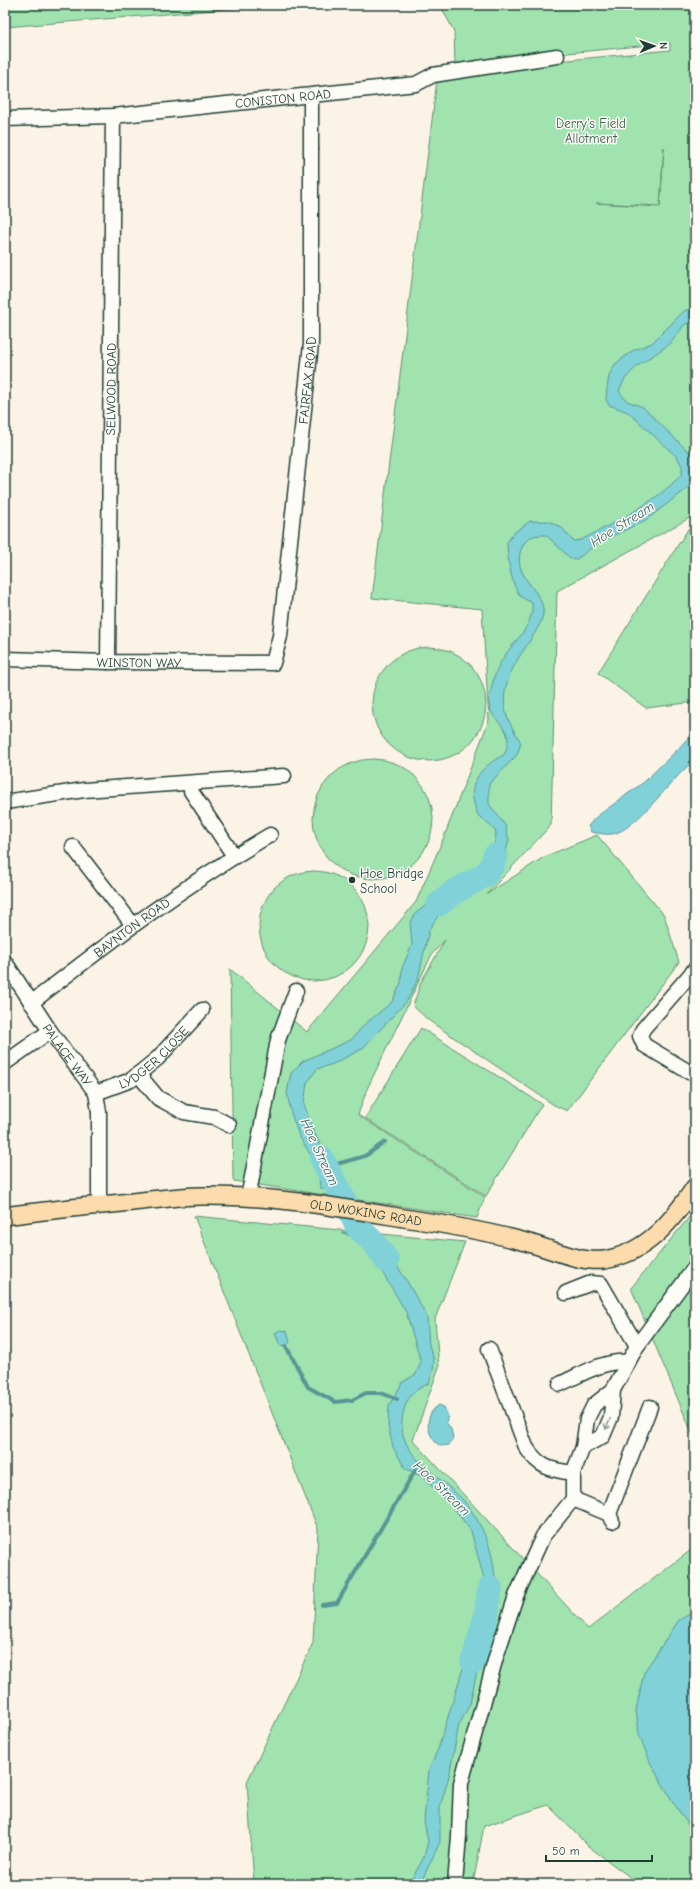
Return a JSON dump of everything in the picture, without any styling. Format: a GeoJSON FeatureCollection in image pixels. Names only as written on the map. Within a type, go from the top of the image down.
{"type":"FeatureCollection","features":[{"type":"Feature","properties":{"kind":"main road","name":"OLD WOKING ROAD"},"geometry":{"type":"LineString","coordinates":[[5,1216],[99,1205],[201,1196],[248,1198],[312,1204],[404,1218],[523,1241],[589,1260],[602,1260],[630,1252],[653,1239],[668,1224],[695,1187]]}},
{"type":"Feature","properties":{"kind":"street","name":"CONISTON ROAD"},"geometry":{"type":"LineString","coordinates":[[5,120],[113,116],[416,84],[433,75],[557,56]]}},
{"type":"Feature","properties":{"kind":"street","name":"FAIRFAX ROAD"},"geometry":{"type":"LineString","coordinates":[[274,663],[280,636],[311,344],[311,96]]}},
{"type":"Feature","properties":{"kind":"street","name":"SELWOOD ROAD"},"geometry":{"type":"LineString","coordinates":[[108,662],[113,116]]}},
{"type":"Feature","properties":{"kind":"street","name":"WINSTON WAY"},"geometry":{"type":"LineString","coordinates":[[5,659],[108,662],[274,663]]}},
{"type":"Feature","properties":{"kind":"street"},"geometry":{"type":"LineString","coordinates":[[5,802],[84,790],[284,776]]}},
{"type":"Feature","properties":{"kind":"street"},"geometry":{"type":"LineString","coordinates":[[191,791],[234,856]]}},
{"type":"Feature","properties":{"kind":"street","name":"BAYNTON ROAD"},"geometry":{"type":"LineString","coordinates":[[31,1003],[133,925],[234,856],[270,835]]}},
{"type":"Feature","properties":{"kind":"street"},"geometry":{"type":"LineString","coordinates":[[73,847],[133,925]]}},
{"type":"Feature","properties":{"kind":"street"},"geometry":{"type":"LineString","coordinates":[[695,969],[643,1029],[640,1036],[644,1045],[689,1072],[695,1072]]}},
{"type":"Feature","properties":{"kind":"street","name":"PALACE WAY"},"geometry":{"type":"LineString","coordinates":[[7,970],[96,1093],[98,1112],[99,1205]]}},
{"type":"Feature","properties":{"kind":"street"},"geometry":{"type":"LineString","coordinates":[[248,1198],[278,1040],[296,991]]}},
{"type":"Feature","properties":{"kind":"street","name":"LYDGER CLOSE"},"geometry":{"type":"LineString","coordinates":[[96,1093],[131,1080],[158,1058],[202,1010]]}},
{"type":"Feature","properties":{"kind":"street"},"geometry":{"type":"LineString","coordinates":[[5,1063],[50,1031]]}},
{"type":"Feature","properties":{"kind":"street"},"geometry":{"type":"LineString","coordinates":[[138,1074],[158,1098],[184,1112],[214,1117],[229,1125]]}},
{"type":"Feature","properties":{"kind":"street"},"geometry":{"type":"LineString","coordinates":[[583,1446],[603,1436],[611,1417],[613,1390],[628,1362],[637,1346],[695,1267]]}},
{"type":"Feature","properties":{"kind":"street"},"geometry":{"type":"LineString","coordinates":[[566,1293],[591,1283],[601,1284],[637,1346]]}},
{"type":"Feature","properties":{"kind":"street"},"geometry":{"type":"LineString","coordinates":[[489,1349],[526,1448],[532,1457],[541,1465],[554,1470],[573,1473]]}},
{"type":"Feature","properties":{"kind":"street"},"geometry":{"type":"LineString","coordinates":[[560,1384],[603,1366],[620,1361],[628,1362]]}},
{"type":"Feature","properties":{"kind":"street"},"geometry":{"type":"LineString","coordinates":[[455,1884],[461,1783],[496,1657],[516,1596],[543,1536],[573,1498],[573,1473],[583,1446],[587,1419],[594,1404],[613,1390]]}},
{"type":"Feature","properties":{"kind":"street"},"geometry":{"type":"LineString","coordinates":[[573,1498],[610,1518],[650,1407]]}},
{"type":"Feature","properties":{"kind":"green space"},"geometry":{"type":"Polygon","coordinates":[[[5,5],[278,5],[5,27],[5,5]]]}},
{"type":"Feature","properties":{"kind":"green space","name":"Derry's Field Allotment"},"geometry":{"type":"Polygon","coordinates":[[[440,5],[695,5],[695,515],[557,591],[551,825],[487,894],[544,857],[597,835],[664,915],[679,962],[567,1111],[554,1105],[428,1020],[413,1006],[421,982],[445,940],[432,954],[367,1089],[358,1115],[485,1197],[477,1218],[233,1181],[230,969],[307,1032],[416,902],[444,837],[489,720],[482,609],[372,598],[437,80],[558,61],[670,50],[670,43],[455,64],[454,31],[440,5]],[[664,147],[660,206],[596,203],[660,207],[664,147]]]}},
{"type":"Feature","properties":{"kind":"green space"},"geometry":{"type":"Polygon","coordinates":[[[695,526],[695,702],[646,708],[598,673],[688,529],[695,526]]]}},
{"type":"Feature","properties":{"kind":"green space"},"geometry":{"type":"Polygon","coordinates":[[[429,647],[451,651],[470,663],[482,682],[486,704],[482,726],[470,745],[451,757],[429,761],[407,757],[388,745],[376,726],[372,704],[376,682],[388,663],[407,651],[429,647]]]}},
{"type":"Feature","properties":{"kind":"green space"},"geometry":{"type":"Polygon","coordinates":[[[373,759],[396,763],[416,776],[429,796],[433,819],[429,842],[416,862],[396,875],[373,879],[350,875],[330,862],[317,842],[313,819],[317,796],[330,776],[350,763],[373,759]]]}},
{"type":"Feature","properties":{"kind":"green space"},"geometry":{"type":"Polygon","coordinates":[[[314,871],[335,875],[345,880],[353,887],[360,895],[365,905],[369,926],[365,947],[360,957],[353,965],[345,972],[335,977],[314,981],[293,977],[283,972],[275,965],[268,957],[263,947],[259,926],[263,905],[268,895],[275,887],[283,880],[293,875],[314,871]]]}},
{"type":"Feature","properties":{"kind":"green space"},"geometry":{"type":"Polygon","coordinates":[[[421,1028],[542,1104],[486,1196],[365,1118],[421,1028]]]}},
{"type":"Feature","properties":{"kind":"green space"},"geometry":{"type":"Polygon","coordinates":[[[695,1210],[695,1440],[631,1288],[695,1210]]]}},
{"type":"Feature","properties":{"kind":"green space"},"geometry":{"type":"Polygon","coordinates":[[[194,1216],[465,1242],[435,1319],[439,1367],[413,1440],[588,1629],[695,1547],[695,1884],[639,1884],[588,1846],[548,1805],[484,1826],[473,1884],[254,1884],[247,1782],[313,1643],[318,1529],[194,1216]]]}},
{"type":"Feature","properties":{"kind":"water"},"geometry":{"type":"Polygon","coordinates":[[[695,309],[695,322],[685,324],[670,344],[637,366],[625,379],[619,391],[627,401],[643,407],[695,458],[695,486],[688,488],[646,520],[598,543],[577,559],[571,559],[546,535],[533,536],[523,545],[519,556],[520,565],[523,574],[543,606],[543,614],[538,628],[519,657],[507,682],[504,700],[505,709],[521,743],[517,755],[489,784],[489,804],[505,825],[509,840],[503,862],[494,876],[478,888],[468,871],[481,864],[492,852],[496,832],[477,814],[474,803],[473,787],[476,780],[485,768],[497,758],[504,755],[508,738],[506,731],[491,710],[489,699],[499,665],[508,650],[527,626],[532,611],[532,603],[521,597],[512,578],[507,542],[515,532],[530,521],[549,521],[562,528],[573,541],[581,540],[621,519],[647,503],[671,485],[682,474],[682,466],[677,457],[628,412],[609,405],[606,400],[609,376],[615,364],[634,350],[652,343],[684,311],[695,309]]]}},
{"type":"Feature","properties":{"kind":"water"},"geometry":{"type":"Polygon","coordinates":[[[695,730],[695,760],[643,813],[622,831],[612,834],[591,832],[588,826],[596,817],[644,782],[695,730]]]}},
{"type":"Feature","properties":{"kind":"water"},"geometry":{"type":"Polygon","coordinates":[[[463,876],[471,891],[463,894],[438,916],[429,930],[418,979],[407,1001],[362,1049],[333,1064],[317,1069],[307,1083],[304,1104],[312,1128],[327,1158],[347,1191],[320,1188],[318,1167],[299,1136],[291,1113],[287,1093],[291,1073],[303,1061],[351,1040],[365,1024],[392,1002],[401,983],[402,968],[412,945],[410,923],[416,913],[463,876]]]}},
{"type":"Feature","properties":{"kind":"water"},"geometry":{"type":"Polygon","coordinates":[[[341,1232],[377,1236],[407,1281],[427,1317],[429,1345],[434,1360],[433,1371],[429,1383],[415,1392],[406,1403],[403,1414],[402,1428],[405,1441],[412,1452],[420,1462],[465,1502],[482,1529],[491,1552],[495,1576],[495,1601],[492,1624],[480,1618],[486,1586],[471,1531],[451,1504],[422,1477],[405,1468],[393,1447],[388,1426],[389,1405],[403,1382],[416,1374],[421,1362],[406,1312],[362,1241],[341,1232]]]}},
{"type":"Feature","properties":{"kind":"water"},"geometry":{"type":"Polygon","coordinates":[[[280,1330],[287,1331],[290,1342],[286,1346],[280,1345],[275,1333],[280,1330]]]}},
{"type":"Feature","properties":{"kind":"water"},"geometry":{"type":"Polygon","coordinates":[[[439,1405],[444,1407],[448,1416],[446,1422],[451,1429],[453,1438],[449,1445],[440,1446],[435,1442],[429,1431],[428,1426],[430,1414],[439,1405]]]}},
{"type":"Feature","properties":{"kind":"water"},"geometry":{"type":"Polygon","coordinates":[[[695,1611],[695,1834],[674,1804],[650,1762],[639,1734],[636,1710],[644,1672],[679,1620],[695,1611]]]}},
{"type":"Feature","properties":{"kind":"water"},"geometry":{"type":"Polygon","coordinates":[[[476,1626],[490,1632],[478,1667],[470,1704],[459,1725],[449,1776],[440,1807],[440,1842],[420,1884],[409,1884],[424,1857],[428,1841],[424,1821],[429,1770],[438,1749],[476,1626]]]}},
{"type":"Feature","properties":{"kind":"waterway","name":"Hoe Stream"},"geometry":{"type":"LineString","coordinates":[[439,904],[454,892],[485,875],[493,864],[495,856]]}},
{"type":"Feature","properties":{"kind":"waterway"},"geometry":{"type":"LineString","coordinates":[[326,1167],[365,1156],[385,1142]]}},
{"type":"Feature","properties":{"kind":"waterway","name":"Hoe Stream"},"geometry":{"type":"LineString","coordinates":[[322,1159],[358,1227],[376,1245],[387,1261]]}},
{"type":"Feature","properties":{"kind":"waterway"},"geometry":{"type":"LineString","coordinates":[[286,1346],[308,1387],[335,1402],[352,1400],[366,1393],[381,1393],[397,1399]]}},
{"type":"Feature","properties":{"kind":"waterway"},"geometry":{"type":"LineString","coordinates":[[322,1605],[337,1603],[416,1469]]}},
{"type":"Feature","properties":{"kind":"waterway","name":"Hoe Stream"},"geometry":{"type":"LineString","coordinates":[[473,1662],[486,1617],[490,1588]]}},
{"type":"Feature","properties":{"kind":"place","name":"Hoe Bridge School"},"geometry":{"type":"Point","coordinates":[352,880]}}]}
